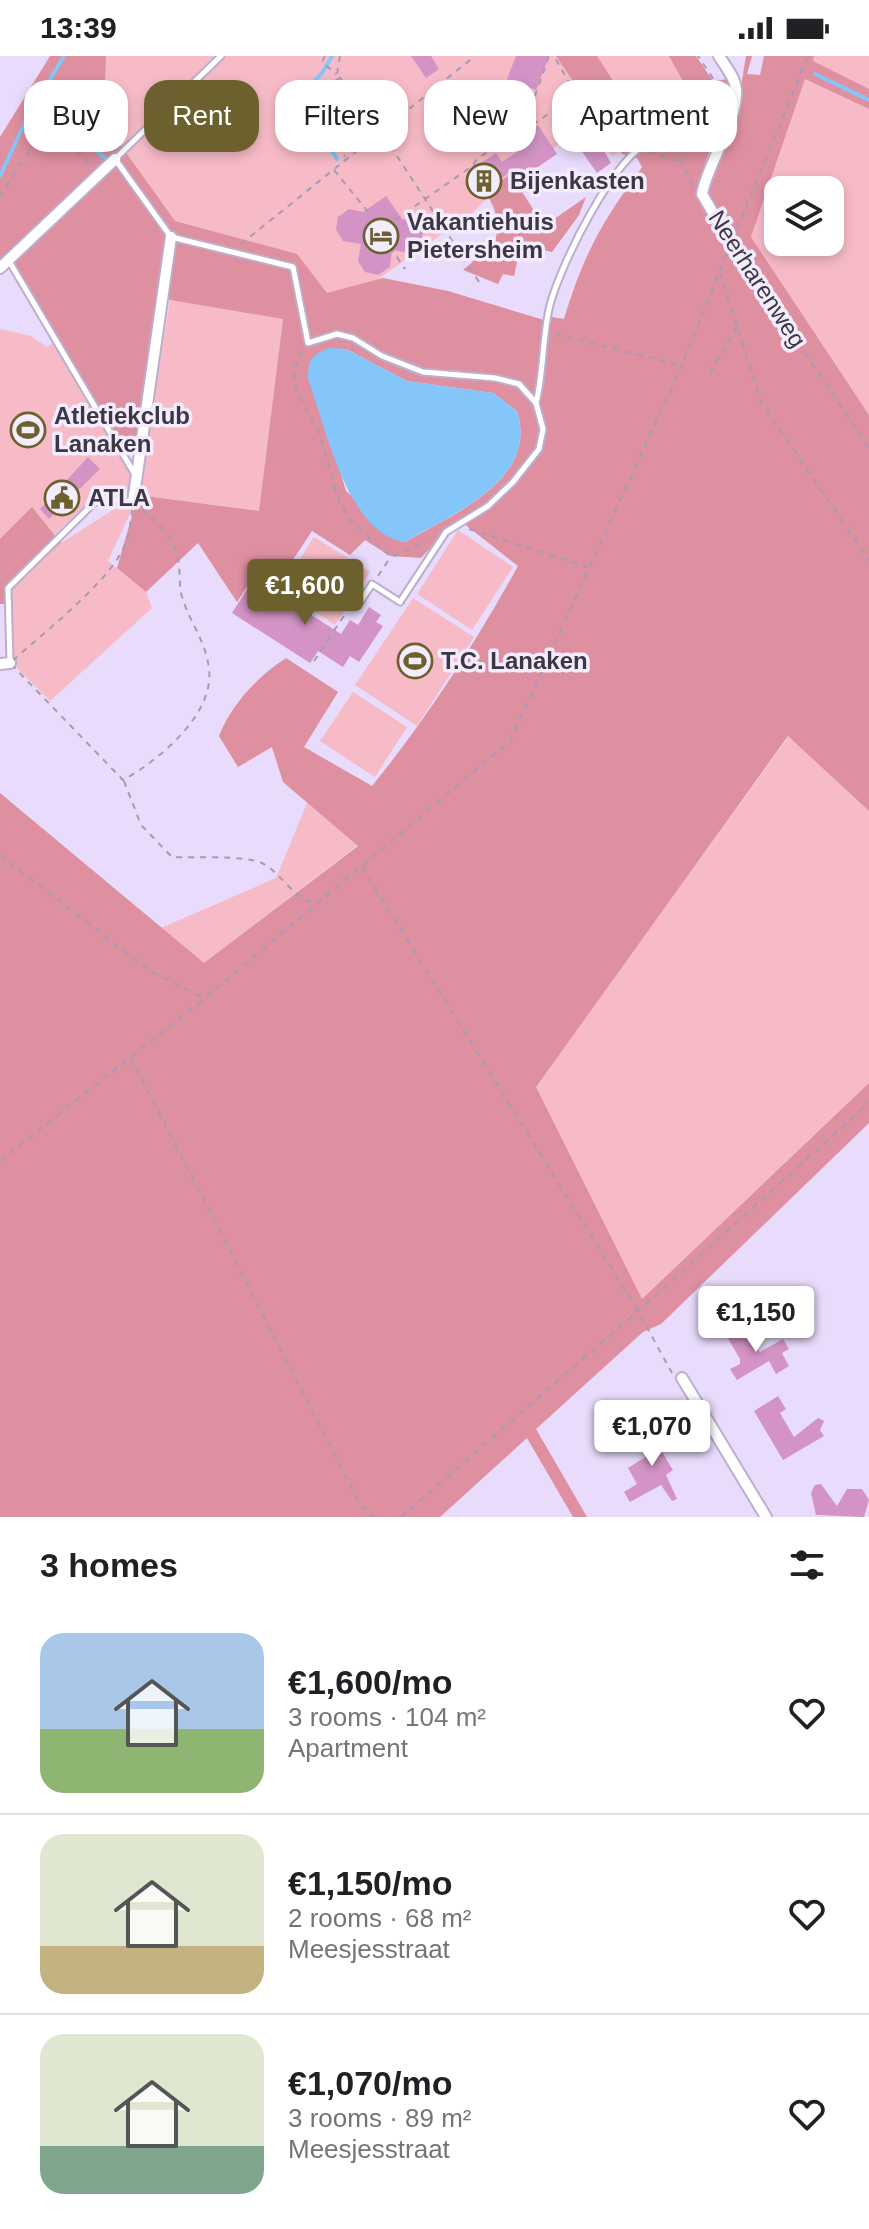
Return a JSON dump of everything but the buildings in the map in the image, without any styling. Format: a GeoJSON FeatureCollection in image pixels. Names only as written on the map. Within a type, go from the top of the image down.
{"type":"FeatureCollection","features":[{"type":"Feature","properties":{"kind":"street","name":"Neerharenweg"},"geometry":{"type":"LineString","coordinates":[[719,56],[731,80]]}},
{"type":"Feature","properties":{"kind":"street","name":"Neerharenweg"},"geometry":{"type":"LineString","coordinates":[[716,152],[706,173],[702,194],[731,244]]}},
{"type":"Feature","properties":{"kind":"street"},"geometry":{"type":"LineString","coordinates":[[4,264],[115,159]]}},
{"type":"Feature","properties":{"kind":"street"},"geometry":{"type":"LineString","coordinates":[[133,502],[171,237]]}},
{"type":"Feature","properties":{"kind":"street"},"geometry":{"type":"LineString","coordinates":[[682,1378],[766,1517]]}},
{"type":"Feature","properties":{"kind":"lane"},"geometry":{"type":"LineString","coordinates":[[221,56],[115,159],[171,237],[235,250],[293,267],[308,343],[326,335],[353,338],[382,356],[423,372],[495,378],[519,384],[536,403]]}},
{"type":"Feature","properties":{"kind":"lane"},"geometry":{"type":"LineString","coordinates":[[360,602],[372,584],[400,602],[446,532],[488,506],[513,482],[539,449],[543,429],[536,403],[558,278],[582,230],[619,171],[637,152]]}},
{"type":"Feature","properties":{"kind":"lane"},"geometry":{"type":"LineString","coordinates":[[4,264],[136,476]]}},
{"type":"Feature","properties":{"kind":"lane"},"geometry":{"type":"LineString","coordinates":[[5,663],[8,588],[99,498],[133,502]]}},
{"type":"Feature","properties":{"kind":"path"},"geometry":{"type":"LineString","coordinates":[[325,56],[322,62],[345,80]]}},
{"type":"Feature","properties":{"kind":"path"},"geometry":{"type":"LineString","coordinates":[[337,74],[340,56]]}},
{"type":"Feature","properties":{"kind":"path"},"geometry":{"type":"LineString","coordinates":[[536,120],[574,91],[552,56]]}},
{"type":"Feature","properties":{"kind":"path"},"geometry":{"type":"LineString","coordinates":[[536,96],[552,56]]}},
{"type":"Feature","properties":{"kind":"path"},"geometry":{"type":"LineString","coordinates":[[698,56],[714,80]]}},
{"type":"Feature","properties":{"kind":"path"},"geometry":{"type":"LineString","coordinates":[[0,1161],[205,998],[510,741],[682,365],[808,56]]}},
{"type":"Feature","properties":{"kind":"path"},"geometry":{"type":"LineString","coordinates":[[408,108],[472,57]]}},
{"type":"Feature","properties":{"kind":"path"},"geometry":{"type":"LineString","coordinates":[[342,76],[307,99],[346,159]]}},
{"type":"Feature","properties":{"kind":"path"},"geometry":{"type":"LineString","coordinates":[[0,197],[28,150],[49,141],[62,141],[100,171]]}},
{"type":"Feature","properties":{"kind":"path"},"geometry":{"type":"LineString","coordinates":[[235,250],[354,152]]}},
{"type":"Feature","properties":{"kind":"path"},"geometry":{"type":"LineString","coordinates":[[394,152],[481,285]]}},
{"type":"Feature","properties":{"kind":"path"},"geometry":{"type":"LineString","coordinates":[[395,220],[488,152]]}},
{"type":"Feature","properties":{"kind":"path"},"geometry":{"type":"LineString","coordinates":[[650,152],[682,162]]}},
{"type":"Feature","properties":{"kind":"path"},"geometry":{"type":"LineString","coordinates":[[333,169],[369,213]]}},
{"type":"Feature","properties":{"kind":"path","name":"Neerharenweg"},"geometry":{"type":"LineString","coordinates":[[731,244],[869,448]]}},
{"type":"Feature","properties":{"kind":"path"},"geometry":{"type":"LineString","coordinates":[[390,247],[405,269]]}},
{"type":"Feature","properties":{"kind":"path"},"geometry":{"type":"LineString","coordinates":[[720,271],[761,402],[869,560]]}},
{"type":"Feature","properties":{"kind":"path"},"geometry":{"type":"LineString","coordinates":[[710,373],[738,324]]}},
{"type":"Feature","properties":{"kind":"path"},"geometry":{"type":"LineString","coordinates":[[547,329],[682,365]]}},
{"type":"Feature","properties":{"kind":"path"},"geometry":{"type":"LineString","coordinates":[[308,343],[294,371],[296,389],[321,437],[338,499],[351,521],[377,548],[391,557]]}},
{"type":"Feature","properties":{"kind":"path"},"geometry":{"type":"LineString","coordinates":[[133,502],[128,536],[121,554],[98,580],[5,663],[123,780],[141,825],[172,857],[258,861],[274,871],[305,902],[318,904]]}},
{"type":"Feature","properties":{"kind":"path"},"geometry":{"type":"LineString","coordinates":[[123,780],[148,767],[177,741],[199,709],[210,672],[201,635],[182,600],[179,559],[172,540],[133,502]]}},
{"type":"Feature","properties":{"kind":"path"},"geometry":{"type":"LineString","coordinates":[[457,524],[479,535],[551,553],[589,568]]}},
{"type":"Feature","properties":{"kind":"path"},"geometry":{"type":"LineString","coordinates":[[372,584],[391,557],[412,551],[446,532]]}},
{"type":"Feature","properties":{"kind":"path"},"geometry":{"type":"LineString","coordinates":[[314,661],[355,599],[360,602]]}},
{"type":"Feature","properties":{"kind":"path"},"geometry":{"type":"LineString","coordinates":[[0,855],[150,971],[205,998]]}},
{"type":"Feature","properties":{"kind":"path"},"geometry":{"type":"LineString","coordinates":[[362,866],[638,1311],[675,1378],[682,1378]]}},
{"type":"Feature","properties":{"kind":"path"},"geometry":{"type":"LineString","coordinates":[[131,1057],[361,1506],[374,1517]]}},
{"type":"Feature","properties":{"kind":"path"},"geometry":{"type":"LineString","coordinates":[[401,1517],[638,1311],[869,1103]]}},
{"type":"Feature","properties":{"kind":"shaded area"},"geometry":{"type":"Polygon","coordinates":[[[50,56],[106,56],[105,80],[35,80],[50,56]]]}},
{"type":"Feature","properties":{"kind":"shaded area"},"geometry":{"type":"Polygon","coordinates":[[[106,56],[670,56],[683,80],[552,80],[552,149],[516,172],[472,213],[374,282],[327,293],[296,254],[175,229],[124,152],[128,152],[128,80],[105,80],[106,56]]]}},
{"type":"Feature","properties":{"kind":"shaded area"},"geometry":{"type":"Polygon","coordinates":[[[556,56],[597,56],[612,80],[572,80],[556,56]]]}},
{"type":"Feature","properties":{"kind":"shaded area"},"geometry":{"type":"Polygon","coordinates":[[[669,56],[696,56],[712,80],[682,80],[669,56]]]}},
{"type":"Feature","properties":{"kind":"shaded area"},"geometry":{"type":"Polygon","coordinates":[[[746,56],[752,56],[747,74],[760,75],[764,56],[814,56],[813,61],[869,89],[869,109],[805,79],[772,176],[764,176],[764,199],[751,237],[869,415],[869,811],[788,736],[536,1087],[642,1299],[869,1083],[869,1123],[661,1324],[643,1332],[536,1429],[587,1517],[573,1517],[527,1438],[440,1517],[0,1517],[0,793],[204,963],[358,846],[283,782],[272,747],[238,767],[219,736],[238,702],[265,673],[286,658],[338,692],[304,747],[372,786],[450,679],[518,566],[458,519],[421,558],[390,556],[365,540],[350,555],[312,531],[275,587],[254,576],[237,602],[198,543],[146,592],[117,568],[138,495],[259,511],[283,319],[170,300],[158,301],[139,436],[122,445],[10,255],[0,263],[0,137],[24,98],[24,152],[125,152],[175,221],[297,254],[327,293],[383,278],[448,291],[544,320],[552,317],[564,319],[579,275],[596,239],[642,167],[637,158],[621,152],[709,152],[701,180],[703,203],[710,222],[738,266],[704,194],[721,152],[737,152],[737,111],[746,56]],[[346,349],[329,435],[346,491],[405,542],[467,506],[504,475],[516,457],[520,435],[517,411],[493,393],[407,381],[346,349]]]}},
{"type":"Feature","properties":{"kind":"shaded area"},"geometry":{"type":"Polygon","coordinates":[[[814,56],[869,56],[869,89],[812,61],[814,56]]]}},
{"type":"Feature","properties":{"kind":"shaded area"},"geometry":{"type":"Polygon","coordinates":[[[805,79],[869,109],[869,415],[751,237],[764,199],[764,256],[844,256],[844,176],[772,176],[805,79]]]}},
{"type":"Feature","properties":{"kind":"shaded area"},"geometry":{"type":"Polygon","coordinates":[[[507,177],[513,178],[544,226],[586,197],[579,215],[552,252],[538,249],[529,259],[518,258],[514,276],[503,274],[498,284],[463,270],[477,258],[493,252],[497,221],[485,192],[507,177]]]}},
{"type":"Feature","properties":{"kind":"shaded area"},"geometry":{"type":"Polygon","coordinates":[[[170,300],[283,318],[259,511],[138,495],[170,300]]]}},
{"type":"Feature","properties":{"kind":"shaded area"},"geometry":{"type":"Polygon","coordinates":[[[0,329],[31,336],[47,347],[53,343],[131,474],[131,492],[125,497],[100,492],[55,534],[0,539],[0,329]]]}},
{"type":"Feature","properties":{"kind":"shaded area"},"geometry":{"type":"Polygon","coordinates":[[[121,505],[132,509],[108,561],[146,592],[152,608],[50,701],[12,663],[12,587],[61,543],[121,505]]]}},
{"type":"Feature","properties":{"kind":"shaded area"},"geometry":{"type":"Polygon","coordinates":[[[32,507],[61,543],[12,587],[10,609],[6,604],[0,604],[0,539],[32,507]]]}},
{"type":"Feature","properties":{"kind":"shaded area"},"geometry":{"type":"Polygon","coordinates":[[[458,530],[513,567],[472,630],[417,594],[458,530]]]}},
{"type":"Feature","properties":{"kind":"shaded area"},"geometry":{"type":"Polygon","coordinates":[[[314,537],[370,572],[335,625],[281,589],[314,537]]]}},
{"type":"Feature","properties":{"kind":"shaded area","name":"T.C. Lanaken"},"geometry":{"type":"Polygon","coordinates":[[[413,598],[474,637],[417,726],[355,685],[413,598]]]}},
{"type":"Feature","properties":{"kind":"shaded area"},"geometry":{"type":"Polygon","coordinates":[[[353,692],[407,727],[375,777],[320,741],[353,692]]]}},
{"type":"Feature","properties":{"kind":"shaded area"},"geometry":{"type":"Polygon","coordinates":[[[789,736],[869,811],[869,1083],[641,1300],[535,1087],[789,736]]]}},
{"type":"Feature","properties":{"kind":"shaded area"},"geometry":{"type":"Polygon","coordinates":[[[308,801],[358,845],[203,964],[161,928],[276,878],[308,801]]]}},
{"type":"Feature","properties":{"kind":"water"},"geometry":{"type":"Polygon","coordinates":[[[329,348],[346,349],[407,381],[493,393],[517,411],[520,435],[516,456],[504,475],[467,506],[405,542],[385,535],[368,520],[342,476],[308,379],[312,359],[329,348]]]}},
{"type":"Feature","properties":{"kind":"waterway"},"geometry":{"type":"LineString","coordinates":[[0,176],[27,118],[64,56]]}},
{"type":"Feature","properties":{"kind":"waterway"},"geometry":{"type":"LineString","coordinates":[[332,56],[322,73],[298,99],[337,159]]}},
{"type":"Feature","properties":{"kind":"waterway"},"geometry":{"type":"LineString","coordinates":[[815,74],[869,100]]}},
{"type":"Feature","properties":{"kind":"waterway"},"geometry":{"type":"LineString","coordinates":[[97,152],[105,158]]}},
{"type":"Feature","properties":{"kind":"place","name":"Bijenkasten"},"geometry":{"type":"Point","coordinates":[484,181]}},
{"type":"Feature","properties":{"kind":"place","name":"Vakantiehuis Pietersheim"},"geometry":{"type":"Point","coordinates":[381,236]}},
{"type":"Feature","properties":{"kind":"place","name":"Atletiekclub Lanaken"},"geometry":{"type":"Point","coordinates":[28,430]}},
{"type":"Feature","properties":{"kind":"place","name":"ATLA"},"geometry":{"type":"Point","coordinates":[62,498]}},
{"type":"Feature","properties":{"kind":"place","name":"T.C. Lanaken"},"geometry":{"type":"Point","coordinates":[415,661]}}]}
